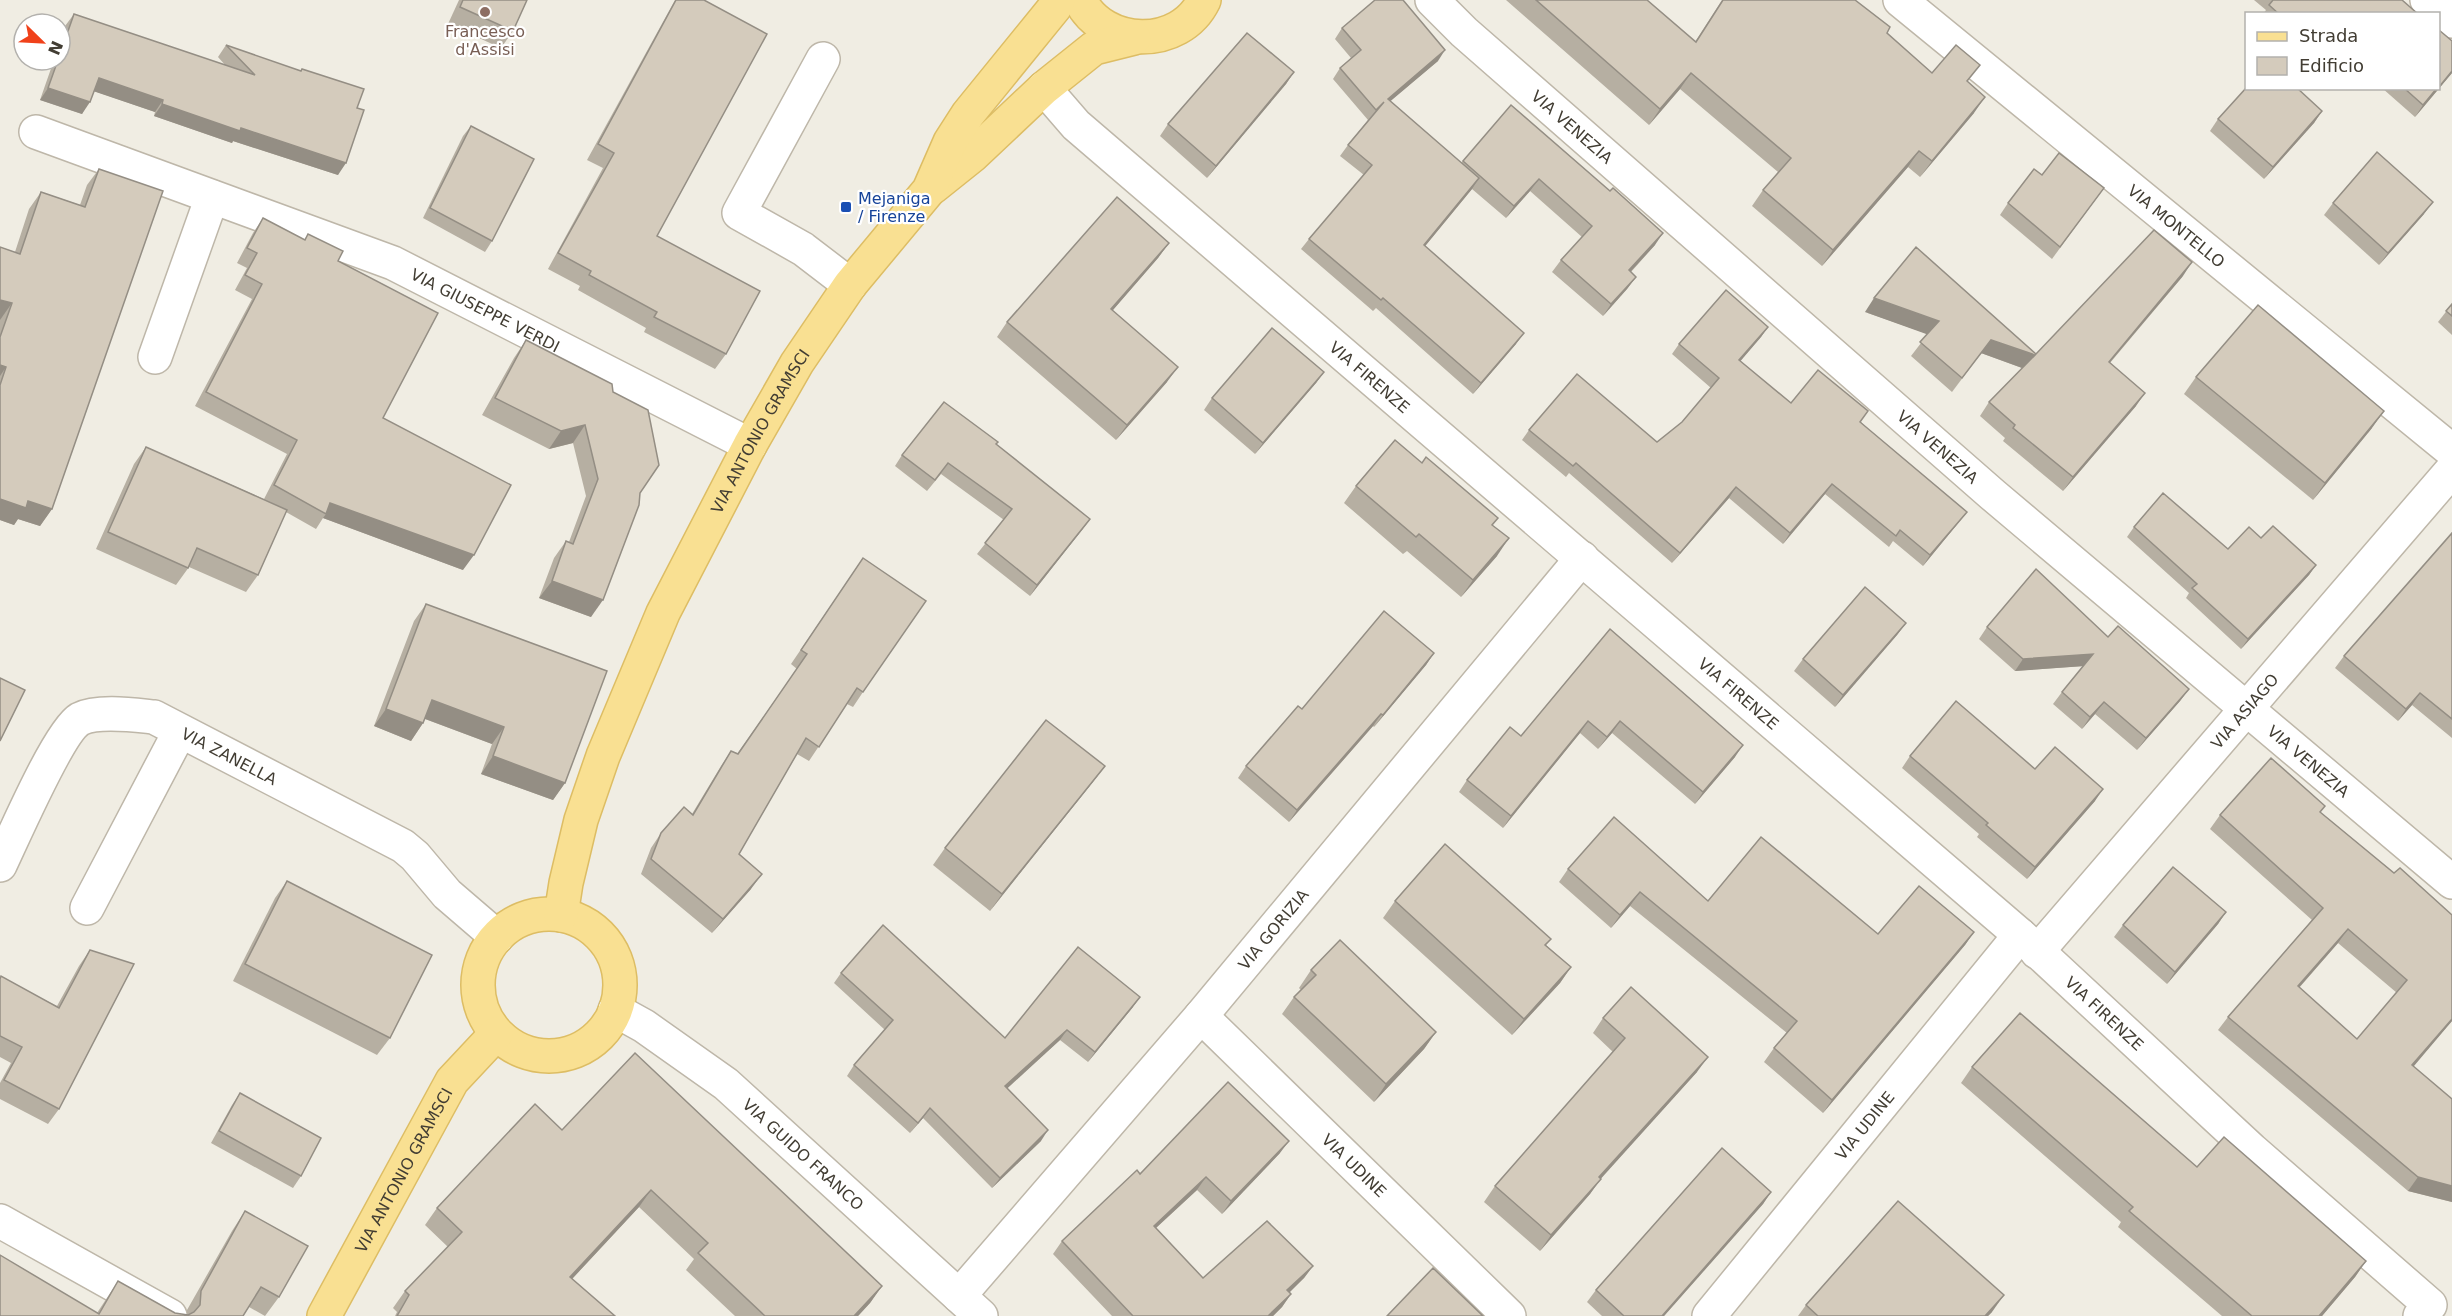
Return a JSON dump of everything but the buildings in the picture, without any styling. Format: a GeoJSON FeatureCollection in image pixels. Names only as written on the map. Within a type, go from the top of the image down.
{"type":"FeatureCollection","features":[{"type":"Feature","properties":{"kind":"main road","name":"VIA ANTONIO GRAMSCI"},"geometry":{"type":"LineString","coordinates":[[561,915],[581,820],[603,756],[663,613],[750,445],[797,363],[850,285],[929,190],[950,142],[968,114],[1055,7],[1058,0]]}},
{"type":"Feature","properties":{"kind":"main road"},"geometry":{"type":"LineString","coordinates":[[1080,0],[1098,23],[1115,33],[1134,38]]}},
{"type":"Feature","properties":{"kind":"main road"},"geometry":{"type":"LineString","coordinates":[[929,190],[973,155],[1044,88],[1094,48],[1134,38],[1154,37],[1172,31],[1189,21],[1204,0]]}},
{"type":"Feature","properties":{"kind":"main road"},"geometry":{"type":"LineString","coordinates":[[547,914],[561,915],[581,921],[598,933],[610,950],[618,969],[620,990],[615,1010],[607,1026],[579,1050],[562,1055],[544,1056],[526,1053],[510,1046],[496,1034],[484,1016],[478,996],[478,975],[485,955],[497,937],[519,920],[547,914]]}},
{"type":"Feature","properties":{"kind":"main road","name":"VIA ANTONIO GRAMSCI"},"geometry":{"type":"LineString","coordinates":[[324,1316],[452,1081],[496,1034]]}},
{"type":"Feature","properties":{"kind":"street","name":"VIA VENEZIA"},"geometry":{"type":"LineString","coordinates":[[1432,0],[1464,32],[1975,479],[2244,709],[2452,882]]}},
{"type":"Feature","properties":{"kind":"street","name":"VIA MONTELLO"},"geometry":{"type":"LineString","coordinates":[[1900,0],[2452,451]]}},
{"type":"Feature","properties":{"kind":"street"},"geometry":{"type":"LineString","coordinates":[[2427,0],[2452,21]]}},
{"type":"Feature","properties":{"kind":"street"},"geometry":{"type":"LineString","coordinates":[[823,59],[739,213],[803,249],[850,285]]}},
{"type":"Feature","properties":{"kind":"street","name":"VIA FIRENZE"},"geometry":{"type":"LineString","coordinates":[[1044,88],[1076,125],[2028,943],[2425,1311]]}},
{"type":"Feature","properties":{"kind":"street","name":"VIA GIUSEPPE VERDI"},"geometry":{"type":"LineString","coordinates":[[36,132],[393,263],[750,445]]}},
{"type":"Feature","properties":{"kind":"street"},"geometry":{"type":"LineString","coordinates":[[155,357],[212,197]]}},
{"type":"Feature","properties":{"kind":"street","name":"VIA ASIAGO"},"geometry":{"type":"LineString","coordinates":[[2028,943],[2244,709],[2452,470]]}},
{"type":"Feature","properties":{"kind":"street","name":"VIA GORIZIA"},"geometry":{"type":"LineString","coordinates":[[970,1306],[1201,1016],[1582,558]]}},
{"type":"Feature","properties":{"kind":"street","name":"VIA ZANELLA"},"geometry":{"type":"LineString","coordinates":[[0,865],[58,744],[80,719],[116,713],[154,717],[403,846],[415,856],[447,894],[497,937]]}},
{"type":"Feature","properties":{"kind":"street"},"geometry":{"type":"LineString","coordinates":[[87,908],[180,731]]}},
{"type":"Feature","properties":{"kind":"street","name":"VIA UDINE"},"geometry":{"type":"LineString","coordinates":[[1709,1316],[2028,943]]}},
{"type":"Feature","properties":{"kind":"street","name":"VIA GUIDO FRANCO"},"geometry":{"type":"LineString","coordinates":[[615,1010],[644,1026],[726,1084],[970,1306]]}},
{"type":"Feature","properties":{"kind":"street","name":"VIA UDINE"},"geometry":{"type":"LineString","coordinates":[[1201,1016],[1509,1316]]}},
{"type":"Feature","properties":{"kind":"street"},"geometry":{"type":"LineString","coordinates":[[0,1221],[170,1316]]}},
{"type":"Feature","properties":{"kind":"place","name":"Francesco d'Assisi"},"geometry":{"type":"Point","coordinates":[485,12]}},
{"type":"Feature","properties":{"kind":"place","name":"Mejaniga / Firenze"},"geometry":{"type":"Point","coordinates":[846,207]}}]}
